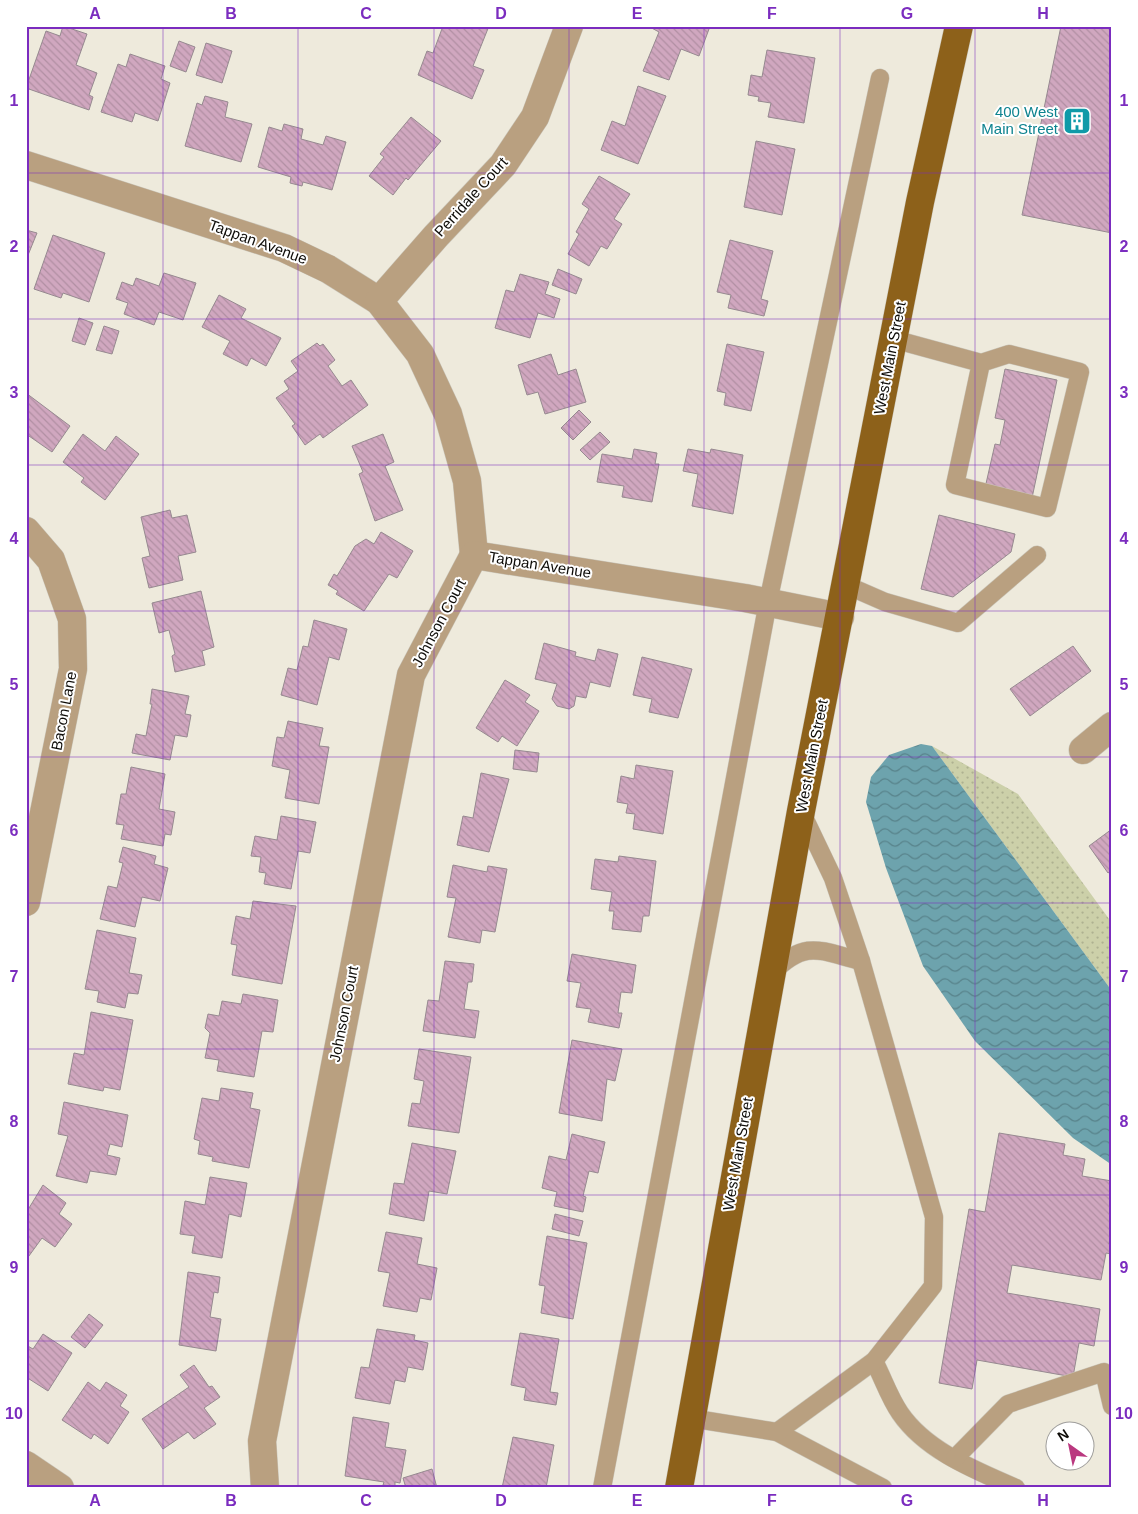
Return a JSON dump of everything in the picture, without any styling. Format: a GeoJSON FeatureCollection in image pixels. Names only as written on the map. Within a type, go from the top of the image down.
{"type":"FeatureCollection","features":[{"type":"Feature","properties":{"kind":"main road","name":"West Main Street"},"geometry":{"type":"LineString","coordinates":[[679,1488],[800,810],[840,617],[893,339],[959,26]]}},
{"type":"Feature","properties":{"kind":"street","name":"Perridale Court"},"geometry":{"type":"LineString","coordinates":[[380,300],[436,236],[503,165],[535,117],[568,26]]}},
{"type":"Feature","properties":{"kind":"street","name":"Tappan Avenue"},"geometry":{"type":"LineString","coordinates":[[26,165],[284,248],[328,269],[380,300],[420,354],[448,414],[467,481],[474,555],[768,602],[840,617]]}},
{"type":"Feature","properties":{"kind":"street","name":"Bacon Lane"},"geometry":{"type":"LineString","coordinates":[[26,530],[51,560],[72,619],[73,669],[26,902]]}},
{"type":"Feature","properties":{"kind":"street","name":"Johnson Court"},"geometry":{"type":"LineString","coordinates":[[265,1488],[262,1441],[411,675],[474,555]]}},
{"type":"Feature","properties":{"kind":"street"},"geometry":{"type":"LineString","coordinates":[[1083,750],[1112,726]]}},
{"type":"Feature","properties":{"kind":"street"},"geometry":{"type":"LineString","coordinates":[[26,1465],[60,1488]]}},
{"type":"Feature","properties":{"kind":"lane"},"geometry":{"type":"LineString","coordinates":[[602,1488],[768,602],[880,78]]}},
{"type":"Feature","properties":{"kind":"lane"},"geometry":{"type":"LineString","coordinates":[[893,339],[981,363],[1009,354],[1080,372],[1047,508],[955,485],[981,363]]}},
{"type":"Feature","properties":{"kind":"lane"},"geometry":{"type":"LineString","coordinates":[[846,585],[885,602],[958,623],[1037,555]]}},
{"type":"Feature","properties":{"kind":"lane"},"geometry":{"type":"LineString","coordinates":[[777,1432],[874,1361],[933,1286],[934,1217],[861,961],[833,878],[800,810]]}},
{"type":"Feature","properties":{"kind":"lane"},"geometry":{"type":"LineString","coordinates":[[771,974],[788,957],[810,949],[861,961]]}},
{"type":"Feature","properties":{"kind":"lane"},"geometry":{"type":"LineString","coordinates":[[874,1361],[900,1413],[926,1441],[984,1474],[1016,1488]]}},
{"type":"Feature","properties":{"kind":"lane"},"geometry":{"type":"LineString","coordinates":[[955,1458],[1008,1404],[1104,1372],[1112,1406]]}},
{"type":"Feature","properties":{"kind":"lane"},"geometry":{"type":"LineString","coordinates":[[690,1418],[777,1432],[883,1488]]}},
{"type":"Feature","properties":{"kind":"green space"},"geometry":{"type":"Polygon","coordinates":[[[932,746],[1018,794],[1112,923],[1112,991],[932,746]]]}},
{"type":"Feature","properties":{"kind":"water"},"geometry":{"type":"Polygon","coordinates":[[[921,744],[932,746],[1112,991],[1112,1165],[1073,1138],[975,1041],[923,966],[886,868],[866,802],[871,777],[889,755],[921,744]]]}},
{"type":"Feature","properties":{"kind":"building"},"geometry":{"type":"Polygon","coordinates":[[[63,26],[87,34],[76,65],[97,73],[89,95],[93,97],[89,110],[26,88],[46,31],[60,36],[63,26]]]}},
{"type":"Feature","properties":{"kind":"building"},"geometry":{"type":"Polygon","coordinates":[[[443,26],[489,26],[473,66],[484,70],[472,99],[418,75],[427,51],[433,53],[443,26]]]}},
{"type":"Feature","properties":{"kind":"building"},"geometry":{"type":"Polygon","coordinates":[[[648,26],[703,26],[709,29],[699,56],[681,49],[669,80],[643,71],[659,32],[648,26]]]}},
{"type":"Feature","properties":{"kind":"building","name":"400 West Main Street"},"geometry":{"type":"Polygon","coordinates":[[[1061,26],[1112,26],[1112,233],[1022,215],[1061,26]]]}},
{"type":"Feature","properties":{"kind":"building"},"geometry":{"type":"Polygon","coordinates":[[[179,41],[195,47],[186,72],[170,66],[179,41]]]}},
{"type":"Feature","properties":{"kind":"building"},"geometry":{"type":"Polygon","coordinates":[[[206,43],[232,51],[222,83],[196,75],[206,43]]]}},
{"type":"Feature","properties":{"kind":"building"},"geometry":{"type":"Polygon","coordinates":[[[767,50],[815,58],[804,123],[768,117],[771,103],[758,101],[759,97],[748,95],[751,75],[762,77],[767,50]]]}},
{"type":"Feature","properties":{"kind":"building"},"geometry":{"type":"Polygon","coordinates":[[[130,54],[165,66],[161,79],[170,83],[158,121],[135,113],[132,122],[101,112],[118,64],[126,67],[130,54]]]}},
{"type":"Feature","properties":{"kind":"building"},"geometry":{"type":"Polygon","coordinates":[[[638,86],[666,96],[638,164],[601,150],[612,121],[625,126],[638,86]]]}},
{"type":"Feature","properties":{"kind":"building"},"geometry":{"type":"Polygon","coordinates":[[[205,96],[228,102],[225,117],[252,124],[241,162],[185,146],[197,103],[202,105],[205,96]]]}},
{"type":"Feature","properties":{"kind":"building"},"geometry":{"type":"Polygon","coordinates":[[[411,117],[441,141],[408,180],[406,178],[393,195],[369,176],[384,157],[380,154],[411,117]]]}},
{"type":"Feature","properties":{"kind":"building"},"geometry":{"type":"Polygon","coordinates":[[[284,124],[303,129],[301,139],[323,145],[326,136],[346,142],[332,190],[303,182],[302,186],[290,183],[291,177],[258,167],[269,127],[282,131],[284,124]]]}},
{"type":"Feature","properties":{"kind":"building"},"geometry":{"type":"Polygon","coordinates":[[[756,141],[795,149],[782,215],[744,207],[756,141]]]}},
{"type":"Feature","properties":{"kind":"building"},"geometry":{"type":"Polygon","coordinates":[[[599,176],[630,194],[614,219],[622,224],[607,249],[601,246],[589,266],[568,254],[579,234],[576,232],[589,209],[582,204],[599,176]]]}},
{"type":"Feature","properties":{"kind":"building"},"geometry":{"type":"Polygon","coordinates":[[[26,230],[37,233],[26,260],[26,230]]]}},
{"type":"Feature","properties":{"kind":"building"},"geometry":{"type":"Polygon","coordinates":[[[53,235],[105,253],[89,302],[63,293],[61,298],[34,289],[53,235]]]}},
{"type":"Feature","properties":{"kind":"building"},"geometry":{"type":"Polygon","coordinates":[[[730,240],[773,251],[761,299],[768,301],[764,316],[728,308],[731,295],[717,292],[730,240]]]}},
{"type":"Feature","properties":{"kind":"building"},"geometry":{"type":"Polygon","coordinates":[[[558,269],[582,279],[576,294],[552,285],[558,269]]]}},
{"type":"Feature","properties":{"kind":"building"},"geometry":{"type":"Polygon","coordinates":[[[164,273],[196,283],[183,320],[159,312],[154,325],[124,314],[128,303],[116,299],[122,282],[133,286],[136,278],[159,286],[164,273]]]}},
{"type":"Feature","properties":{"kind":"building"},"geometry":{"type":"Polygon","coordinates":[[[520,274],[549,282],[545,294],[560,299],[554,318],[538,313],[530,338],[495,328],[506,290],[514,292],[520,274]]]}},
{"type":"Feature","properties":{"kind":"building"},"geometry":{"type":"Polygon","coordinates":[[[219,295],[246,309],[241,318],[281,338],[266,366],[251,358],[247,366],[223,354],[230,341],[202,327],[219,295]]]}},
{"type":"Feature","properties":{"kind":"building"},"geometry":{"type":"Polygon","coordinates":[[[79,318],[93,323],[85,345],[72,341],[79,318]]]}},
{"type":"Feature","properties":{"kind":"building"},"geometry":{"type":"Polygon","coordinates":[[[104,326],[119,331],[112,354],[96,350],[104,326]]]}},
{"type":"Feature","properties":{"kind":"building"},"geometry":{"type":"Polygon","coordinates":[[[317,343],[320,346],[323,344],[335,360],[328,366],[342,386],[351,380],[368,405],[323,438],[320,434],[305,445],[292,426],[295,424],[276,398],[289,389],[284,381],[298,371],[291,361],[317,343]]]}},
{"type":"Feature","properties":{"kind":"building"},"geometry":{"type":"Polygon","coordinates":[[[727,344],[764,352],[751,411],[724,405],[726,393],[717,391],[727,344]]]}},
{"type":"Feature","properties":{"kind":"building"},"geometry":{"type":"Polygon","coordinates":[[[551,354],[558,375],[576,369],[586,402],[545,414],[538,392],[527,395],[518,365],[551,354]]]}},
{"type":"Feature","properties":{"kind":"building"},"geometry":{"type":"Polygon","coordinates":[[[1005,369],[1057,380],[1032,498],[985,488],[995,444],[1000,445],[1005,420],[995,418],[1005,369]]]}},
{"type":"Feature","properties":{"kind":"building"},"geometry":{"type":"Polygon","coordinates":[[[26,393],[70,426],[52,452],[29,436],[26,439],[26,393]]]}},
{"type":"Feature","properties":{"kind":"building"},"geometry":{"type":"Polygon","coordinates":[[[579,410],[591,422],[573,440],[561,428],[579,410]]]}},
{"type":"Feature","properties":{"kind":"building"},"geometry":{"type":"Polygon","coordinates":[[[600,432],[610,442],[590,460],[580,450],[600,432]]]}},
{"type":"Feature","properties":{"kind":"building"},"geometry":{"type":"Polygon","coordinates":[[[83,434],[105,451],[116,436],[139,454],[105,500],[81,482],[84,478],[63,462],[83,434]]]}},
{"type":"Feature","properties":{"kind":"building"},"geometry":{"type":"Polygon","coordinates":[[[383,434],[394,462],[385,466],[403,510],[375,521],[359,474],[363,472],[352,446],[383,434]]]}},
{"type":"Feature","properties":{"kind":"building"},"geometry":{"type":"Polygon","coordinates":[[[634,449],[657,453],[655,464],[659,464],[652,502],[622,497],[624,486],[597,482],[602,454],[632,459],[634,449]]]}},
{"type":"Feature","properties":{"kind":"building"},"geometry":{"type":"Polygon","coordinates":[[[688,449],[710,453],[711,449],[743,455],[733,514],[692,506],[698,474],[683,471],[688,449]]]}},
{"type":"Feature","properties":{"kind":"building"},"geometry":{"type":"Polygon","coordinates":[[[170,510],[172,518],[187,515],[196,552],[178,556],[183,580],[149,588],[142,558],[150,556],[141,517],[170,510]]]}},
{"type":"Feature","properties":{"kind":"building"},"geometry":{"type":"Polygon","coordinates":[[[939,515],[1015,534],[1011,552],[953,597],[921,589],[939,515]]]}},
{"type":"Feature","properties":{"kind":"building"},"geometry":{"type":"Polygon","coordinates":[[[381,532],[413,551],[397,578],[389,574],[364,611],[336,594],[338,591],[328,585],[334,574],[337,576],[355,546],[366,539],[374,544],[381,532]]]}},
{"type":"Feature","properties":{"kind":"building"},"geometry":{"type":"Polygon","coordinates":[[[201,591],[214,647],[202,651],[205,665],[175,672],[172,656],[175,654],[169,630],[159,633],[152,603],[201,591]]]}},
{"type":"Feature","properties":{"kind":"building"},"geometry":{"type":"Polygon","coordinates":[[[314,620],[347,629],[339,660],[329,657],[317,705],[281,695],[288,668],[297,670],[303,646],[308,647],[314,620]]]}},
{"type":"Feature","properties":{"kind":"building"},"geometry":{"type":"Polygon","coordinates":[[[544,643],[576,652],[575,656],[595,661],[598,649],[618,654],[610,687],[590,682],[586,698],[576,696],[574,706],[569,709],[557,706],[552,699],[557,684],[535,679],[544,643]]]}},
{"type":"Feature","properties":{"kind":"building"},"geometry":{"type":"Polygon","coordinates":[[[1073,646],[1091,671],[1030,716],[1010,689],[1073,646]]]}},
{"type":"Feature","properties":{"kind":"building"},"geometry":{"type":"Polygon","coordinates":[[[642,657],[692,669],[678,718],[649,712],[652,699],[633,695],[642,657]]]}},
{"type":"Feature","properties":{"kind":"building"},"geometry":{"type":"Polygon","coordinates":[[[505,680],[530,695],[525,702],[539,711],[517,746],[502,736],[498,742],[476,728],[505,680]]]}},
{"type":"Feature","properties":{"kind":"building"},"geometry":{"type":"Polygon","coordinates":[[[152,689],[189,696],[185,714],[191,715],[187,737],[175,735],[170,760],[132,753],[136,734],[146,736],[152,704],[150,704],[152,689]]]}},
{"type":"Feature","properties":{"kind":"building"},"geometry":{"type":"Polygon","coordinates":[[[288,721],[323,728],[319,746],[329,747],[319,804],[285,798],[290,770],[272,766],[277,737],[284,738],[288,721]]]}},
{"type":"Feature","properties":{"kind":"building"},"geometry":{"type":"Polygon","coordinates":[[[515,750],[539,753],[537,772],[513,769],[515,750]]]}},
{"type":"Feature","properties":{"kind":"building"},"geometry":{"type":"Polygon","coordinates":[[[636,765],[673,771],[663,834],[633,829],[635,814],[626,813],[628,804],[617,802],[621,776],[634,779],[636,765]]]}},
{"type":"Feature","properties":{"kind":"building"},"geometry":{"type":"Polygon","coordinates":[[[131,767],[165,774],[159,809],[175,812],[171,835],[165,834],[163,846],[121,839],[124,825],[116,824],[121,794],[126,794],[131,767]]]}},
{"type":"Feature","properties":{"kind":"building"},"geometry":{"type":"Polygon","coordinates":[[[481,773],[509,779],[489,852],[457,845],[463,816],[473,818],[481,773]]]}},
{"type":"Feature","properties":{"kind":"building"},"geometry":{"type":"Polygon","coordinates":[[[281,816],[316,822],[310,853],[298,851],[291,889],[264,884],[266,873],[259,872],[261,857],[251,856],[255,836],[277,840],[281,816]]]}},
{"type":"Feature","properties":{"kind":"building"},"geometry":{"type":"Polygon","coordinates":[[[1112,829],[1112,870],[1108,873],[1089,846],[1112,829]]]}},
{"type":"Feature","properties":{"kind":"building"},"geometry":{"type":"Polygon","coordinates":[[[123,847],[156,856],[154,864],[168,868],[160,901],[142,897],[135,927],[100,919],[108,886],[117,888],[123,863],[119,862],[123,847]]]}},
{"type":"Feature","properties":{"kind":"building"},"geometry":{"type":"Polygon","coordinates":[[[619,856],[656,861],[649,916],[643,916],[641,932],[612,929],[614,911],[609,911],[612,892],[591,889],[595,859],[618,862],[619,856]]]}},
{"type":"Feature","properties":{"kind":"building"},"geometry":{"type":"Polygon","coordinates":[[[453,865],[487,872],[488,866],[507,869],[495,932],[482,930],[480,943],[448,937],[456,898],[447,897],[453,865]]]}},
{"type":"Feature","properties":{"kind":"building"},"geometry":{"type":"Polygon","coordinates":[[[253,901],[296,906],[282,984],[232,975],[237,945],[231,944],[236,916],[250,919],[253,901]]]}},
{"type":"Feature","properties":{"kind":"building"},"geometry":{"type":"Polygon","coordinates":[[[97,930],[136,938],[129,973],[142,975],[138,994],[128,993],[125,1008],[97,1002],[99,991],[85,989],[97,930]]]}},
{"type":"Feature","properties":{"kind":"building"},"geometry":{"type":"Polygon","coordinates":[[[572,954],[636,965],[632,993],[621,992],[618,1013],[622,1013],[619,1028],[588,1022],[591,1009],[576,1007],[581,983],[567,981],[572,954]]]}},
{"type":"Feature","properties":{"kind":"building"},"geometry":{"type":"Polygon","coordinates":[[[445,961],[474,964],[472,982],[468,982],[464,1009],[479,1011],[475,1038],[423,1031],[428,1000],[439,1001],[445,961]]]}},
{"type":"Feature","properties":{"kind":"building"},"geometry":{"type":"Polygon","coordinates":[[[243,994],[278,1000],[273,1032],[262,1031],[254,1077],[217,1071],[219,1060],[205,1058],[210,1033],[205,1028],[208,1014],[219,1016],[222,1001],[241,1004],[243,994]]]}},
{"type":"Feature","properties":{"kind":"building"},"geometry":{"type":"Polygon","coordinates":[[[91,1012],[133,1020],[120,1090],[104,1087],[103,1091],[68,1084],[74,1053],[84,1055],[91,1012]]]}},
{"type":"Feature","properties":{"kind":"building"},"geometry":{"type":"Polygon","coordinates":[[[572,1040],[622,1049],[615,1081],[607,1079],[602,1121],[559,1113],[572,1040]]]}},
{"type":"Feature","properties":{"kind":"building"},"geometry":{"type":"Polygon","coordinates":[[[419,1049],[471,1057],[459,1133],[408,1126],[412,1103],[420,1104],[424,1081],[414,1079],[419,1049]]]}},
{"type":"Feature","properties":{"kind":"building"},"geometry":{"type":"Polygon","coordinates":[[[221,1088],[253,1093],[250,1108],[260,1110],[249,1168],[212,1161],[213,1157],[198,1154],[200,1141],[194,1139],[202,1098],[219,1101],[221,1088]]]}},
{"type":"Feature","properties":{"kind":"building"},"geometry":{"type":"Polygon","coordinates":[[[64,1102],[128,1115],[122,1147],[110,1144],[107,1155],[120,1158],[116,1175],[90,1171],[87,1183],[56,1176],[68,1136],[58,1134],[64,1102]]]}},
{"type":"Feature","properties":{"kind":"building"},"geometry":{"type":"Polygon","coordinates":[[[999,1133],[1065,1144],[1063,1155],[1085,1159],[1082,1176],[1112,1181],[1112,1225],[1109,1244],[1112,1244],[1112,1254],[1106,1253],[1101,1280],[1012,1265],[1007,1293],[1100,1309],[1094,1346],[1079,1343],[1073,1377],[977,1360],[972,1389],[939,1383],[969,1209],[985,1212],[999,1133]]]}},
{"type":"Feature","properties":{"kind":"building"},"geometry":{"type":"Polygon","coordinates":[[[572,1134],[605,1142],[598,1173],[589,1171],[583,1196],[586,1197],[583,1212],[554,1206],[557,1192],[542,1188],[549,1156],[566,1160],[572,1134]]]}},
{"type":"Feature","properties":{"kind":"building"},"geometry":{"type":"Polygon","coordinates":[[[412,1143],[456,1151],[447,1194],[429,1191],[424,1221],[389,1214],[394,1183],[404,1184],[412,1143]]]}},
{"type":"Feature","properties":{"kind":"building"},"geometry":{"type":"Polygon","coordinates":[[[210,1177],[247,1183],[241,1217],[229,1214],[222,1258],[192,1253],[195,1236],[180,1234],[185,1201],[205,1205],[210,1177]]]}},
{"type":"Feature","properties":{"kind":"building"},"geometry":{"type":"Polygon","coordinates":[[[43,1185],[66,1203],[59,1214],[72,1224],[55,1247],[42,1238],[26,1260],[26,1213],[43,1185]]]}},
{"type":"Feature","properties":{"kind":"building"},"geometry":{"type":"Polygon","coordinates":[[[555,1214],[583,1221],[579,1236],[552,1229],[555,1214]]]}},
{"type":"Feature","properties":{"kind":"building"},"geometry":{"type":"Polygon","coordinates":[[[386,1232],[422,1238],[417,1264],[437,1268],[431,1300],[420,1298],[417,1312],[383,1306],[390,1273],[378,1271],[386,1232]]]}},
{"type":"Feature","properties":{"kind":"building"},"geometry":{"type":"Polygon","coordinates":[[[547,1236],[587,1243],[573,1319],[541,1313],[545,1286],[539,1285],[547,1236]]]}},
{"type":"Feature","properties":{"kind":"building"},"geometry":{"type":"Polygon","coordinates":[[[188,1272],[220,1277],[218,1293],[214,1292],[210,1317],[221,1319],[216,1351],[179,1345],[188,1272]]]}},
{"type":"Feature","properties":{"kind":"building"},"geometry":{"type":"Polygon","coordinates":[[[89,1314],[103,1325],[85,1348],[71,1337],[89,1314]]]}},
{"type":"Feature","properties":{"kind":"building"},"geometry":{"type":"Polygon","coordinates":[[[377,1329],[415,1335],[414,1340],[428,1343],[423,1370],[408,1367],[405,1382],[395,1380],[390,1404],[355,1398],[361,1367],[369,1368],[377,1329]]]}},
{"type":"Feature","properties":{"kind":"building"},"geometry":{"type":"Polygon","coordinates":[[[520,1333],[559,1339],[550,1392],[558,1393],[556,1405],[524,1400],[526,1388],[511,1385],[520,1333]]]}},
{"type":"Feature","properties":{"kind":"building"},"geometry":{"type":"Polygon","coordinates":[[[43,1334],[72,1353],[48,1391],[26,1377],[26,1345],[33,1349],[43,1334]]]}},
{"type":"Feature","properties":{"kind":"building"},"geometry":{"type":"Polygon","coordinates":[[[194,1365],[209,1387],[212,1386],[220,1397],[204,1408],[216,1424],[194,1439],[188,1432],[163,1449],[142,1419],[189,1387],[180,1375],[194,1365]]]}},
{"type":"Feature","properties":{"kind":"building"},"geometry":{"type":"Polygon","coordinates":[[[88,1382],[100,1391],[106,1382],[127,1395],[120,1406],[129,1412],[108,1444],[94,1434],[91,1439],[62,1420],[88,1382]]]}},
{"type":"Feature","properties":{"kind":"building"},"geometry":{"type":"Polygon","coordinates":[[[353,1417],[389,1423],[385,1447],[406,1450],[400,1483],[395,1482],[395,1487],[383,1485],[384,1482],[345,1476],[353,1417]]]}},
{"type":"Feature","properties":{"kind":"building"},"geometry":{"type":"Polygon","coordinates":[[[513,1437],[554,1445],[546,1488],[502,1488],[513,1437]]]}},
{"type":"Feature","properties":{"kind":"building"},"geometry":{"type":"Polygon","coordinates":[[[432,1469],[437,1488],[406,1488],[403,1478],[432,1469]]]}},
{"type":"Feature","properties":{"kind":"place","name":"400 West Main Street"},"geometry":{"type":"Point","coordinates":[1077,121]}}]}
